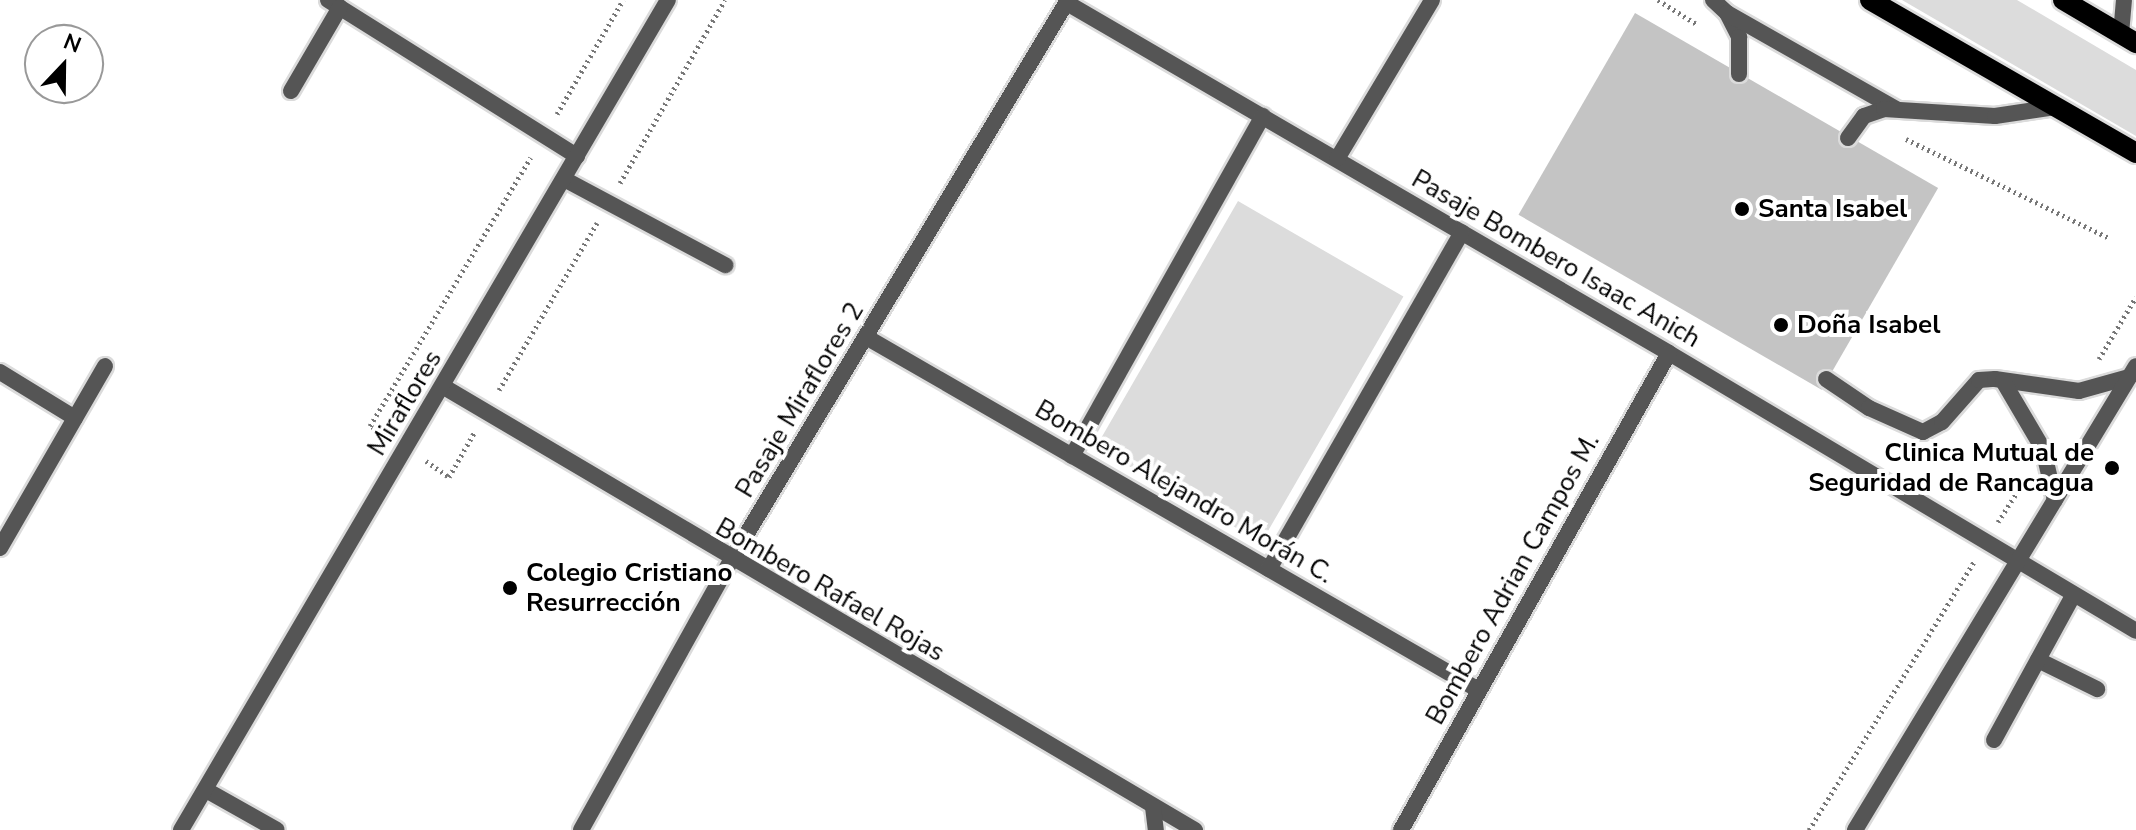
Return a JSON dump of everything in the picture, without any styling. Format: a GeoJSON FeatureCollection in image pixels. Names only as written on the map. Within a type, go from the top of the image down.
{"type":"FeatureCollection","features":[{"type":"Feature","properties":{"kind":"main road"},"geometry":{"type":"LineString","coordinates":[[1870,0],[2136,153]]}},
{"type":"Feature","properties":{"kind":"main road"},"geometry":{"type":"LineString","coordinates":[[2063,0],[2128,38]]}},
{"type":"Feature","properties":{"kind":"street","name":"Miraflores"},"geometry":{"type":"LineString","coordinates":[[181,830],[444,387],[668,0]]}},
{"type":"Feature","properties":{"kind":"street"},"geometry":{"type":"LineString","coordinates":[[1337,159],[1432,0]]}},
{"type":"Feature","properties":{"kind":"street"},"geometry":{"type":"LineString","coordinates":[[1713,0],[1727,13],[1896,109]]}},
{"type":"Feature","properties":{"kind":"street"},"geometry":{"type":"LineString","coordinates":[[2124,0],[2128,38]]}},
{"type":"Feature","properties":{"kind":"street","name":"Pasaje Bombero Isaac Anich"},"geometry":{"type":"LineString","coordinates":[[1068,1],[2136,631]]}},
{"type":"Feature","properties":{"kind":"street","name":"Pasaje Miraflores 2"},"geometry":{"type":"LineString","coordinates":[[581,830],[731,560],[1068,1]]}},
{"type":"Feature","properties":{"kind":"street"},"geometry":{"type":"LineString","coordinates":[[291,91],[334,4],[577,156]]}},
{"type":"Feature","properties":{"kind":"street"},"geometry":{"type":"LineString","coordinates":[[1727,13],[1739,37],[1739,74]]}},
{"type":"Feature","properties":{"kind":"street"},"geometry":{"type":"LineString","coordinates":[[1848,138],[1864,116],[1874,110],[1995,116],[2055,107]]}},
{"type":"Feature","properties":{"kind":"street"},"geometry":{"type":"LineString","coordinates":[[1072,456],[1263,116]]}},
{"type":"Feature","properties":{"kind":"street"},"geometry":{"type":"LineString","coordinates":[[564,179],[725,265]]}},
{"type":"Feature","properties":{"kind":"street"},"geometry":{"type":"LineString","coordinates":[[1269,569],[1462,232]]}},
{"type":"Feature","properties":{"kind":"street","name":"Bombero Alejandro Morán C."},"geometry":{"type":"LineString","coordinates":[[866,337],[1477,689]]}},
{"type":"Feature","properties":{"kind":"street","name":"Bombero Adrian Campos M."},"geometry":{"type":"LineString","coordinates":[[1401,830],[1477,689],[1669,353]]}},
{"type":"Feature","properties":{"kind":"street"},"geometry":{"type":"LineString","coordinates":[[0,548],[105,366]]}},
{"type":"Feature","properties":{"kind":"street"},"geometry":{"type":"LineString","coordinates":[[0,372],[75,418]]}},
{"type":"Feature","properties":{"kind":"street"},"geometry":{"type":"LineString","coordinates":[[1855,830],[2132,372]]}},
{"type":"Feature","properties":{"kind":"street"},"geometry":{"type":"LineString","coordinates":[[1826,379],[1869,408],[1923,432],[1942,422],[1979,380],[2079,391],[2132,372]]}},
{"type":"Feature","properties":{"kind":"street"},"geometry":{"type":"LineString","coordinates":[[2003,381],[2043,449],[2055,500]]}},
{"type":"Feature","properties":{"kind":"street","name":"Bombero Rafael Rojas"},"geometry":{"type":"LineString","coordinates":[[444,387],[731,560],[1195,830]]}},
{"type":"Feature","properties":{"kind":"street"},"geometry":{"type":"LineString","coordinates":[[1994,740],[2074,594]]}},
{"type":"Feature","properties":{"kind":"street"},"geometry":{"type":"LineString","coordinates":[[2038,660],[2097,689]]}},
{"type":"Feature","properties":{"kind":"street"},"geometry":{"type":"LineString","coordinates":[[206,790],[277,830]]}},
{"type":"Feature","properties":{"kind":"street"},"geometry":{"type":"LineString","coordinates":[[1153,807],[1156,830]]}},
{"type":"Feature","properties":{"kind":"shaded area"},"geometry":{"type":"Polygon","coordinates":[[[1902,0],[2017,0],[2136,70],[2136,136],[1902,0]]]}},
{"type":"Feature","properties":{"kind":"shaded area"},"geometry":{"type":"Polygon","coordinates":[[[1238,201],[1403,296],[1261,542],[1096,447],[1238,201]]]}},
{"type":"Feature","properties":{"kind":"building"},"geometry":{"type":"Polygon","coordinates":[[[1635,13],[1938,188],[1822,390],[1518,215],[1635,13]]]}},
{"type":"Feature","properties":{"kind":"place","name":"Santa Isabel"},"geometry":{"type":"Point","coordinates":[1742,209]}},
{"type":"Feature","properties":{"kind":"place","name":"Doña Isabel"},"geometry":{"type":"Point","coordinates":[1781,325]}},
{"type":"Feature","properties":{"kind":"place","name":"Clinica Mutual de Seguridad de Rancagua"},"geometry":{"type":"Point","coordinates":[2112,468]}},
{"type":"Feature","properties":{"kind":"place","name":"Colegio Cristiano Resurrección"},"geometry":{"type":"Point","coordinates":[510,588]}}]}
